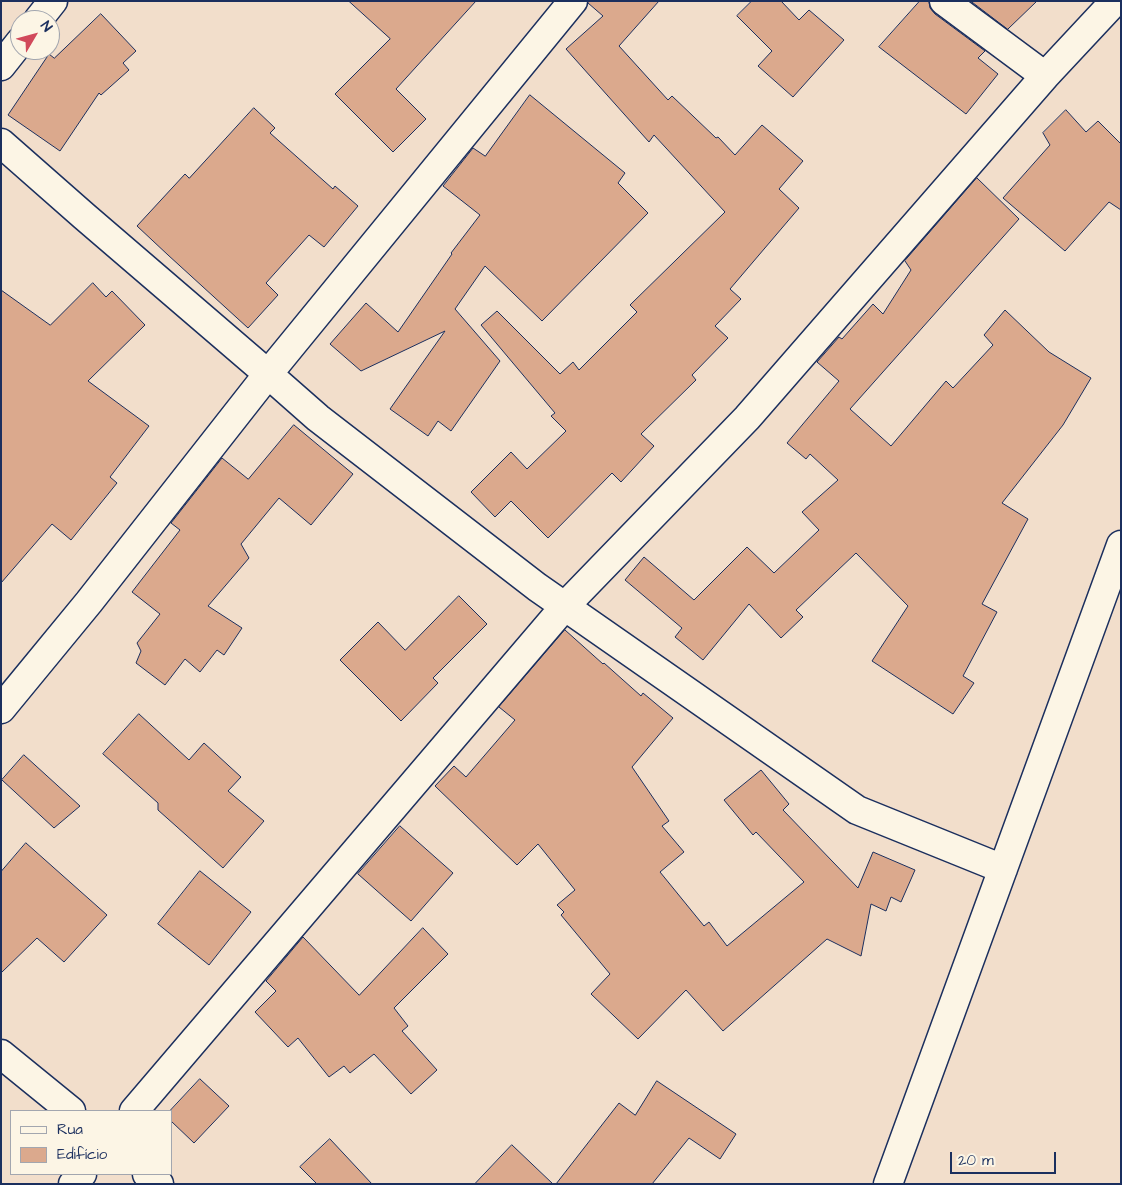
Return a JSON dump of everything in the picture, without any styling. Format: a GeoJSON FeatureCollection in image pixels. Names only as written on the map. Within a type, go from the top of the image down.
{"type":"FeatureCollection","features":[{"type":"Feature","properties":{"kind":"street"},"geometry":{"type":"LineString","coordinates":[[1,709],[89,602],[268,374],[573,1]]}},
{"type":"Feature","properties":{"kind":"street"},"geometry":{"type":"LineString","coordinates":[[944,1],[1045,76]]}},
{"type":"Feature","properties":{"kind":"street"},"geometry":{"type":"LineString","coordinates":[[135,1110],[565,606],[747,418],[1045,76],[1116,1]]}},
{"type":"Feature","properties":{"kind":"street"},"geometry":{"type":"LineString","coordinates":[[1,66],[10,55]]}},
{"type":"Feature","properties":{"kind":"street"},"geometry":{"type":"LineString","coordinates":[[1,143],[318,418],[537,587],[857,810],[1003,869]]}},
{"type":"Feature","properties":{"kind":"street"},"geometry":{"type":"LineString","coordinates":[[888,1184],[1121,545]]}},
{"type":"Feature","properties":{"kind":"street"},"geometry":{"type":"LineString","coordinates":[[1,1054],[70,1110]]}},
{"type":"Feature","properties":{"kind":"street"},"geometry":{"type":"LineString","coordinates":[[148,1175],[159,1184]]}},
{"type":"Feature","properties":{"kind":"building"},"geometry":{"type":"Polygon","coordinates":[[[349,1],[476,1],[396,89],[426,119],[393,152],[335,94],[390,39],[349,1]]]}},
{"type":"Feature","properties":{"kind":"building"},"geometry":{"type":"Polygon","coordinates":[[[588,1],[659,1],[619,46],[668,100],[672,96],[716,138],[718,137],[735,155],[762,125],[803,161],[779,189],[799,208],[730,289],[741,299],[715,326],[728,338],[692,375],[696,380],[641,434],[654,446],[621,482],[612,473],[548,538],[511,501],[495,517],[471,492],[511,452],[527,469],[566,431],[551,416],[555,413],[481,325],[497,311],[560,374],[573,362],[579,370],[637,312],[630,305],[725,212],[654,135],[649,142],[566,49],[603,16],[588,1]]]}},
{"type":"Feature","properties":{"kind":"building"},"geometry":{"type":"Polygon","coordinates":[[[752,1],[781,1],[799,20],[809,10],[844,40],[793,97],[758,66],[772,51],[737,16],[752,1]]]}},
{"type":"Feature","properties":{"kind":"building"},"geometry":{"type":"Polygon","coordinates":[[[920,1],[929,1],[930,8],[935,14],[985,51],[978,58],[998,74],[966,114],[879,47],[920,1]]]}},
{"type":"Feature","properties":{"kind":"building"},"geometry":{"type":"Polygon","coordinates":[[[971,1],[1037,1],[1008,29],[971,1]]]}},
{"type":"Feature","properties":{"kind":"building"},"geometry":{"type":"Polygon","coordinates":[[[101,14],[136,51],[123,63],[129,70],[101,95],[99,93],[60,151],[8,115],[45,60],[60,60],[60,52],[101,14]]]}},
{"type":"Feature","properties":{"kind":"building"},"geometry":{"type":"Polygon","coordinates":[[[530,95],[625,173],[618,183],[648,213],[542,321],[485,266],[455,309],[500,361],[451,431],[438,421],[428,436],[390,409],[445,331],[361,371],[330,344],[366,303],[398,332],[451,253],[480,215],[443,186],[473,148],[485,156],[530,95]]]}},
{"type":"Feature","properties":{"kind":"building"},"geometry":{"type":"Polygon","coordinates":[[[254,108],[275,128],[270,133],[333,189],[335,186],[358,206],[324,247],[309,235],[266,283],[278,295],[248,328],[137,226],[185,174],[189,178],[254,108]]]}},
{"type":"Feature","properties":{"kind":"building"},"geometry":{"type":"Polygon","coordinates":[[[1066,110],[1086,132],[1098,121],[1121,144],[1121,210],[1109,202],[1065,251],[1003,198],[1050,145],[1043,133],[1066,110]]]}},
{"type":"Feature","properties":{"kind":"building"},"geometry":{"type":"Polygon","coordinates":[[[977,178],[1019,219],[850,409],[891,446],[946,381],[953,388],[993,345],[984,335],[1005,310],[1049,352],[1091,378],[1063,425],[1002,503],[1028,519],[982,604],[997,612],[963,676],[974,683],[953,714],[872,661],[908,606],[856,553],[796,610],[803,617],[781,638],[749,604],[703,660],[675,637],[682,628],[625,580],[644,557],[694,600],[747,547],[774,573],[819,530],[802,512],[838,480],[810,454],[806,459],[787,443],[839,381],[817,362],[839,337],[842,339],[873,304],[883,314],[911,270],[905,261],[977,178]]]}},
{"type":"Feature","properties":{"kind":"building"},"geometry":{"type":"Polygon","coordinates":[[[93,283],[106,297],[112,291],[145,325],[88,381],[149,426],[110,477],[117,483],[71,540],[52,524],[1,583],[1,290],[50,325],[93,283]]]}},
{"type":"Feature","properties":{"kind":"building"},"geometry":{"type":"Polygon","coordinates":[[[294,425],[353,474],[311,525],[279,498],[241,544],[249,558],[208,606],[242,628],[224,655],[217,650],[200,672],[185,659],[165,685],[136,663],[141,651],[137,643],[160,614],[132,592],[180,530],[171,523],[222,458],[248,479],[294,425]]]}},
{"type":"Feature","properties":{"kind":"building"},"geometry":{"type":"Polygon","coordinates":[[[459,596],[487,624],[433,678],[438,683],[401,721],[340,660],[378,622],[405,650],[459,596]]]}},
{"type":"Feature","properties":{"kind":"building"},"geometry":{"type":"Polygon","coordinates":[[[565,630],[641,696],[643,693],[673,718],[632,767],[669,821],[662,826],[684,852],[660,872],[704,926],[709,922],[727,946],[804,882],[756,832],[753,835],[724,800],[761,770],[789,804],[783,810],[858,888],[873,852],[915,870],[901,902],[891,897],[886,911],[871,904],[861,956],[827,939],[723,1031],[686,990],[638,1039],[591,994],[610,974],[561,915],[564,912],[557,905],[575,890],[538,844],[517,865],[435,786],[454,766],[466,777],[515,720],[499,707],[565,630]]]}},
{"type":"Feature","properties":{"kind":"building"},"geometry":{"type":"Polygon","coordinates":[[[139,714],[189,760],[204,743],[241,777],[228,791],[264,821],[223,868],[158,810],[158,803],[103,754],[139,714]]]}},
{"type":"Feature","properties":{"kind":"building"},"geometry":{"type":"Polygon","coordinates":[[[24,755],[80,806],[54,828],[2,780],[24,755]]]}},
{"type":"Feature","properties":{"kind":"building"},"geometry":{"type":"Polygon","coordinates":[[[400,826],[453,873],[411,921],[358,874],[400,826]]]}},
{"type":"Feature","properties":{"kind":"building"},"geometry":{"type":"Polygon","coordinates":[[[26,843],[107,915],[64,962],[37,938],[1,973],[1,872],[26,843]]]}},
{"type":"Feature","properties":{"kind":"building"},"geometry":{"type":"Polygon","coordinates":[[[200,871],[251,912],[209,965],[158,924],[200,871]]]}},
{"type":"Feature","properties":{"kind":"building"},"geometry":{"type":"Polygon","coordinates":[[[423,928],[448,954],[394,1008],[408,1026],[402,1031],[437,1070],[411,1094],[374,1054],[350,1073],[344,1066],[329,1077],[298,1038],[288,1047],[255,1012],[276,991],[266,981],[303,937],[359,995],[423,928]]]}},
{"type":"Feature","properties":{"kind":"building"},"geometry":{"type":"Polygon","coordinates":[[[200,1079],[229,1106],[194,1143],[172,1122],[171,1110],[200,1079]]]}},
{"type":"Feature","properties":{"kind":"building"},"geometry":{"type":"Polygon","coordinates":[[[657,1081],[736,1134],[720,1159],[689,1138],[652,1184],[556,1184],[619,1103],[635,1115],[657,1081]]]}},
{"type":"Feature","properties":{"kind":"building"},"geometry":{"type":"Polygon","coordinates":[[[330,1139],[372,1184],[317,1184],[300,1167],[330,1139]]]}},
{"type":"Feature","properties":{"kind":"building"},"geometry":{"type":"Polygon","coordinates":[[[512,1145],[553,1184],[475,1184],[512,1145]]]}}]}
